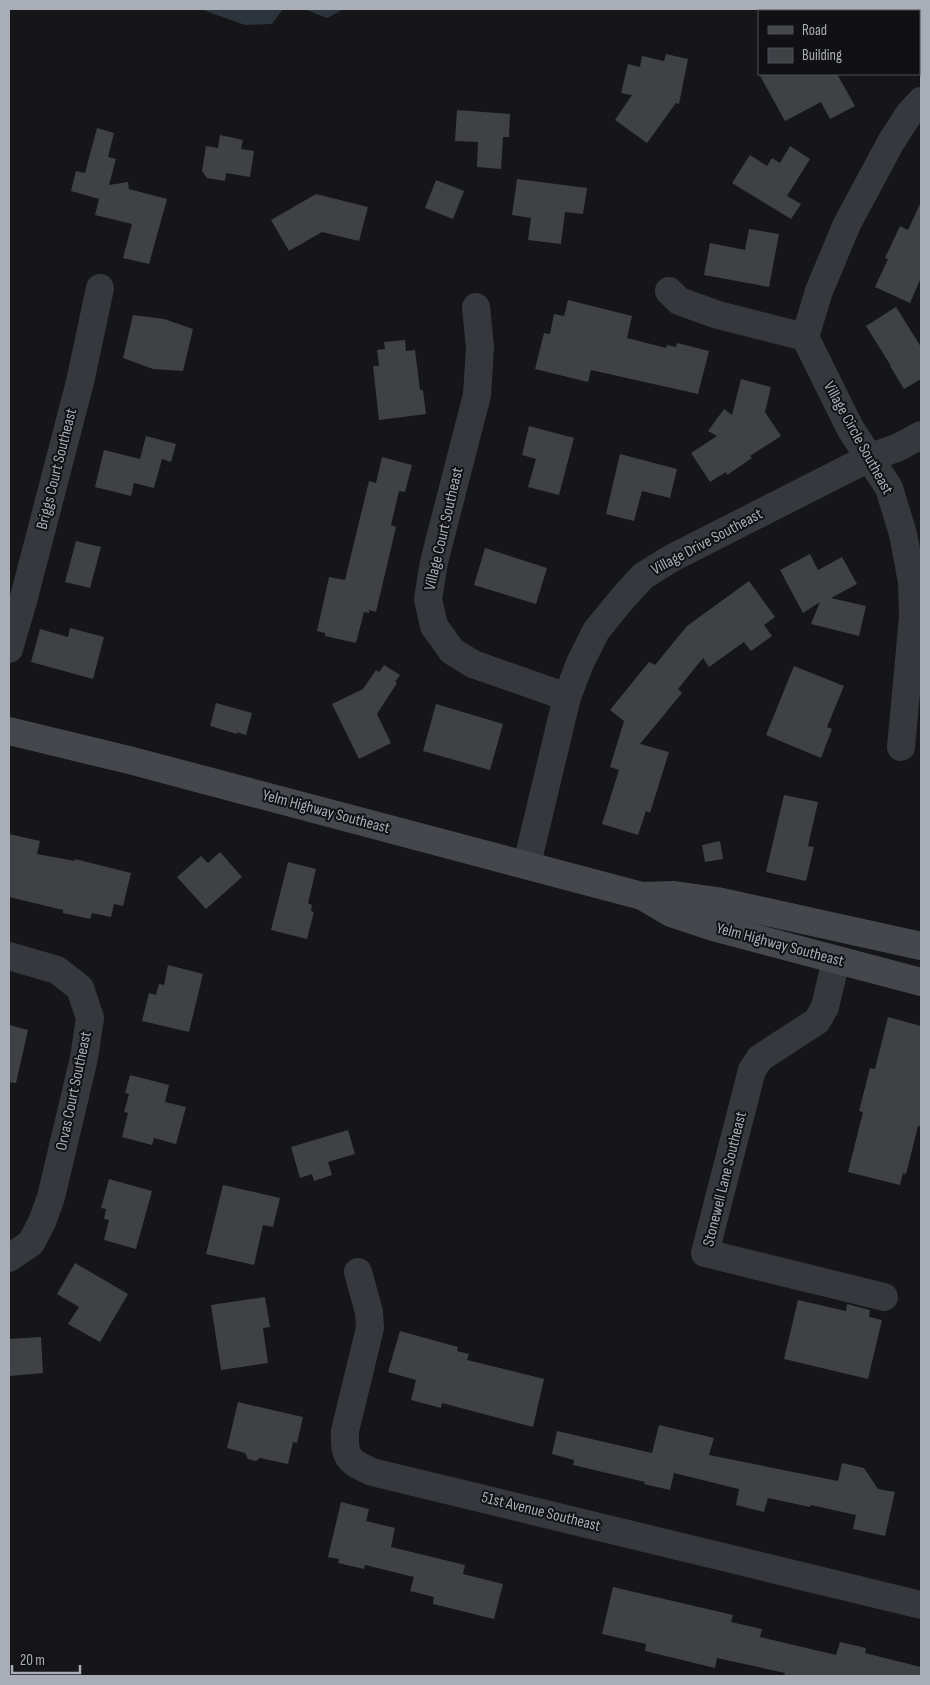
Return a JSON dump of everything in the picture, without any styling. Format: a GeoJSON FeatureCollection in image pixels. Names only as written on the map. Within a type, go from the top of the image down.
{"type":"FeatureCollection","features":[{"type":"Feature","properties":{"kind":"main road","name":"Yelm Highway Southeast"},"geometry":{"type":"LineString","coordinates":[[9,731],[139,762],[527,864],[642,896],[671,913],[704,924],[921,982]]}},
{"type":"Feature","properties":{"kind":"main road","name":"Yelm Highway Southeast"},"geometry":{"type":"LineString","coordinates":[[642,896],[674,895],[718,901],[921,946]]}},
{"type":"Feature","properties":{"kind":"street"},"geometry":{"type":"LineString","coordinates":[[668,291],[679,301],[718,315],[805,337],[819,291],[847,224],[891,142],[909,114],[921,101]]}},
{"type":"Feature","properties":{"kind":"street","name":"Briggs Court Southeast"},"geometry":{"type":"LineString","coordinates":[[9,649],[24,601],[77,392],[100,288]]}},
{"type":"Feature","properties":{"kind":"street","name":"Village Court Southeast"},"geometry":{"type":"LineString","coordinates":[[476,307],[480,347],[477,395],[434,562],[428,600],[434,626],[452,651],[473,664],[568,697]]}},
{"type":"Feature","properties":{"kind":"street","name":"Village Circle Southeast"},"geometry":{"type":"LineString","coordinates":[[805,337],[850,428],[888,488],[903,534],[912,582],[913,617],[901,747]]}},
{"type":"Feature","properties":{"kind":"street","name":"Village Drive Southeast"},"geometry":{"type":"LineString","coordinates":[[527,864],[568,697],[580,664],[596,631],[622,598],[643,576],[672,558],[869,458],[899,447],[921,435]]}},
{"type":"Feature","properties":{"kind":"street","name":"Orvas Court Southeast"},"geometry":{"type":"LineString","coordinates":[[9,956],[57,970],[80,988],[90,1018],[84,1058],[51,1197],[42,1222],[31,1243],[9,1258]]}},
{"type":"Feature","properties":{"kind":"street","name":"Stonewell Lane Southeast"},"geometry":{"type":"LineString","coordinates":[[836,960],[825,1007],[817,1021],[760,1058],[752,1070],[705,1252],[884,1297]]}},
{"type":"Feature","properties":{"kind":"street","name":"51st Avenue Southeast"},"geometry":{"type":"LineString","coordinates":[[358,1272],[370,1312],[370,1328],[345,1431],[344,1448],[353,1463],[372,1472],[921,1605]]}},
{"type":"Feature","properties":{"kind":"shaded area"},"geometry":{"type":"Polygon","coordinates":[[[200,9],[283,9],[272,24],[245,25],[200,9]]]}},
{"type":"Feature","properties":{"kind":"shaded area"},"geometry":{"type":"Polygon","coordinates":[[[304,9],[344,9],[327,18],[304,9]]]}},
{"type":"Feature","properties":{"kind":"building"},"geometry":{"type":"Polygon","coordinates":[[[666,54],[688,59],[679,104],[676,103],[647,143],[615,120],[632,95],[621,93],[628,64],[640,67],[642,56],[664,61],[666,54]]]}},
{"type":"Feature","properties":{"kind":"building"},"geometry":{"type":"Polygon","coordinates":[[[760,75],[838,75],[855,106],[830,119],[821,102],[785,121],[760,75]]]}},
{"type":"Feature","properties":{"kind":"building"},"geometry":{"type":"Polygon","coordinates":[[[457,110],[510,114],[509,137],[503,137],[501,169],[477,167],[478,142],[455,141],[457,110]]]}},
{"type":"Feature","properties":{"kind":"building"},"geometry":{"type":"Polygon","coordinates":[[[97,128],[114,133],[108,157],[116,159],[109,185],[128,182],[129,189],[167,199],[149,264],[123,258],[132,224],[95,215],[99,199],[71,191],[76,171],[85,173],[97,128]]]}},
{"type":"Feature","properties":{"kind":"building"},"geometry":{"type":"Polygon","coordinates":[[[220,135],[243,140],[241,149],[254,151],[250,177],[226,173],[225,181],[207,178],[202,171],[206,146],[218,148],[220,135]]]}},
{"type":"Feature","properties":{"kind":"building"},"geometry":{"type":"Polygon","coordinates":[[[790,146],[810,159],[787,196],[801,204],[791,219],[732,183],[750,155],[767,166],[772,158],[780,163],[790,146]]]}},
{"type":"Feature","properties":{"kind":"building"},"geometry":{"type":"Polygon","coordinates":[[[517,179],[587,188],[583,214],[565,212],[561,244],[528,240],[531,218],[512,215],[517,179]]]}},
{"type":"Feature","properties":{"kind":"building"},"geometry":{"type":"Polygon","coordinates":[[[436,180],[464,191],[453,219],[425,208],[436,180]]]}},
{"type":"Feature","properties":{"kind":"building"},"geometry":{"type":"Polygon","coordinates":[[[316,194],[368,207],[359,241],[322,232],[289,251],[271,220],[316,194]]]}},
{"type":"Feature","properties":{"kind":"building"},"geometry":{"type":"Polygon","coordinates":[[[921,202],[921,278],[910,303],[875,287],[888,259],[885,258],[900,226],[908,230],[921,202]]]}},
{"type":"Feature","properties":{"kind":"building"},"geometry":{"type":"Polygon","coordinates":[[[749,229],[779,234],[769,287],[704,275],[710,243],[745,250],[749,229]]]}},
{"type":"Feature","properties":{"kind":"building"},"geometry":{"type":"Polygon","coordinates":[[[568,300],[632,316],[627,338],[666,348],[667,345],[676,347],[677,343],[709,351],[698,394],[591,370],[588,382],[535,369],[544,333],[550,334],[554,314],[564,316],[568,300]]]}},
{"type":"Feature","properties":{"kind":"building"},"geometry":{"type":"Polygon","coordinates":[[[896,307],[921,347],[921,379],[904,389],[866,326],[896,307]]]}},
{"type":"Feature","properties":{"kind":"building"},"geometry":{"type":"Polygon","coordinates":[[[133,315],[164,319],[193,329],[183,371],[153,369],[123,358],[133,315]]]}},
{"type":"Feature","properties":{"kind":"building"},"geometry":{"type":"Polygon","coordinates":[[[405,340],[406,351],[415,350],[420,390],[423,390],[426,414],[379,420],[373,366],[379,366],[377,350],[385,349],[384,342],[405,340]]]}},
{"type":"Feature","properties":{"kind":"building"},"geometry":{"type":"Polygon","coordinates":[[[741,379],[771,387],[765,412],[781,436],[750,456],[752,458],[727,475],[726,472],[710,482],[691,453],[717,436],[708,431],[724,409],[732,415],[741,379]]]}},
{"type":"Feature","properties":{"kind":"building"},"geometry":{"type":"Polygon","coordinates":[[[529,426],[574,438],[559,495],[528,487],[536,459],[522,455],[529,426]]]}},
{"type":"Feature","properties":{"kind":"building"},"geometry":{"type":"Polygon","coordinates":[[[146,436],[176,444],[171,462],[162,459],[154,488],[134,483],[131,496],[95,487],[104,450],[140,459],[146,436]]]}},
{"type":"Feature","properties":{"kind":"building"},"geometry":{"type":"Polygon","coordinates":[[[620,454],[677,469],[670,498],[642,491],[634,521],[606,514],[620,454]]]}},
{"type":"Feature","properties":{"kind":"building"},"geometry":{"type":"Polygon","coordinates":[[[382,457],[412,465],[405,492],[399,491],[391,525],[396,527],[376,612],[369,610],[369,613],[364,612],[356,643],[325,636],[325,633],[317,631],[329,577],[345,580],[369,481],[376,483],[382,457]]]}},
{"type":"Feature","properties":{"kind":"building"},"geometry":{"type":"Polygon","coordinates":[[[76,541],[101,547],[90,588],[65,582],[76,541]]]}},
{"type":"Feature","properties":{"kind":"building"},"geometry":{"type":"Polygon","coordinates":[[[485,548],[547,568],[536,604],[474,585],[485,548]]]}},
{"type":"Feature","properties":{"kind":"building"},"geometry":{"type":"Polygon","coordinates":[[[810,554],[818,570],[842,557],[857,584],[831,598],[866,606],[859,636],[811,624],[820,602],[803,613],[780,570],[810,554]]]}},
{"type":"Feature","properties":{"kind":"building"},"geometry":{"type":"Polygon","coordinates":[[[749,581],[775,617],[764,625],[772,636],[751,651],[744,642],[709,667],[703,658],[678,689],[682,693],[640,744],[669,752],[650,813],[646,811],[638,835],[602,824],[619,770],[610,767],[624,721],[610,710],[649,662],[655,665],[687,626],[749,581]]]}},
{"type":"Feature","properties":{"kind":"building"},"geometry":{"type":"Polygon","coordinates":[[[70,628],[104,637],[93,679],[31,662],[40,629],[68,637],[70,628]]]}},
{"type":"Feature","properties":{"kind":"building"},"geometry":{"type":"Polygon","coordinates":[[[384,665],[400,675],[377,714],[391,743],[359,759],[332,704],[363,689],[376,670],[379,672],[384,665]]]}},
{"type":"Feature","properties":{"kind":"building"},"geometry":{"type":"Polygon","coordinates":[[[794,666],[844,686],[827,727],[832,729],[821,758],[766,735],[794,666]]]}},
{"type":"Feature","properties":{"kind":"building"},"geometry":{"type":"Polygon","coordinates":[[[216,703],[252,713],[246,735],[210,726],[216,703]]]}},
{"type":"Feature","properties":{"kind":"building"},"geometry":{"type":"Polygon","coordinates":[[[436,704],[503,724],[490,770],[423,751],[436,704]]]}},
{"type":"Feature","properties":{"kind":"building"},"geometry":{"type":"Polygon","coordinates":[[[784,795],[818,802],[808,846],[814,847],[806,881],[766,872],[784,795]]]}},
{"type":"Feature","properties":{"kind":"building"},"geometry":{"type":"Polygon","coordinates":[[[9,834],[40,841],[37,854],[75,861],[75,859],[131,873],[123,906],[114,904],[111,917],[92,913],[90,919],[63,913],[63,910],[9,897],[9,834]]]}},
{"type":"Feature","properties":{"kind":"building"},"geometry":{"type":"Polygon","coordinates":[[[720,841],[723,859],[705,862],[702,845],[720,841]]]}},
{"type":"Feature","properties":{"kind":"building"},"geometry":{"type":"Polygon","coordinates":[[[220,852],[242,877],[206,909],[177,877],[201,856],[208,863],[220,852]]]}},
{"type":"Feature","properties":{"kind":"building"},"geometry":{"type":"Polygon","coordinates":[[[288,862],[316,869],[308,903],[312,905],[311,911],[314,912],[307,939],[271,930],[288,862]]]}},
{"type":"Feature","properties":{"kind":"building"},"geometry":{"type":"Polygon","coordinates":[[[168,965],[203,974],[189,1032],[142,1021],[149,993],[156,995],[159,984],[164,985],[168,965]]]}},
{"type":"Feature","properties":{"kind":"building"},"geometry":{"type":"Polygon","coordinates":[[[888,1017],[921,1026],[921,1127],[918,1126],[906,1174],[903,1173],[900,1185],[848,1172],[863,1112],[859,1111],[870,1068],[875,1069],[888,1017]]]}},
{"type":"Feature","properties":{"kind":"building"},"geometry":{"type":"Polygon","coordinates":[[[9,1025],[28,1030],[16,1083],[9,1082],[9,1025]]]}},
{"type":"Feature","properties":{"kind":"building"},"geometry":{"type":"Polygon","coordinates":[[[130,1075],[169,1085],[165,1102],[186,1107],[176,1144],[154,1138],[152,1145],[122,1137],[128,1113],[124,1112],[129,1094],[125,1093],[130,1075]]]}},
{"type":"Feature","properties":{"kind":"building"},"geometry":{"type":"Polygon","coordinates":[[[348,1130],[355,1154],[328,1162],[332,1175],[314,1181],[312,1174],[300,1178],[291,1147],[348,1130]]]}},
{"type":"Feature","properties":{"kind":"building"},"geometry":{"type":"Polygon","coordinates":[[[109,1179],[152,1191],[136,1249],[104,1240],[109,1220],[104,1219],[106,1209],[101,1208],[109,1179]]]}},
{"type":"Feature","properties":{"kind":"building"},"geometry":{"type":"Polygon","coordinates":[[[223,1185],[280,1198],[273,1227],[263,1225],[254,1265],[206,1254],[223,1185]]]}},
{"type":"Feature","properties":{"kind":"building"},"geometry":{"type":"Polygon","coordinates":[[[75,1263],[128,1294],[100,1342],[68,1324],[79,1307],[57,1294],[75,1263]]]}},
{"type":"Feature","properties":{"kind":"building"},"geometry":{"type":"Polygon","coordinates":[[[265,1297],[270,1327],[263,1328],[268,1363],[221,1370],[211,1305],[265,1297]]]}},
{"type":"Feature","properties":{"kind":"building"},"geometry":{"type":"Polygon","coordinates":[[[798,1300],[846,1311],[847,1304],[870,1310],[869,1317],[882,1320],[868,1379],[784,1359],[798,1300]]]}},
{"type":"Feature","properties":{"kind":"building"},"geometry":{"type":"Polygon","coordinates":[[[400,1331],[458,1347],[457,1351],[469,1354],[467,1360],[544,1379],[533,1427],[442,1403],[441,1408],[411,1400],[416,1380],[388,1372],[400,1331]]]}},
{"type":"Feature","properties":{"kind":"building"},"geometry":{"type":"Polygon","coordinates":[[[41,1337],[43,1373],[9,1376],[9,1339],[41,1337]]]}},
{"type":"Feature","properties":{"kind":"building"},"geometry":{"type":"Polygon","coordinates":[[[238,1402],[303,1417],[297,1443],[293,1442],[288,1464],[260,1458],[256,1461],[248,1459],[245,1453],[227,1448],[238,1402]]]}},
{"type":"Feature","properties":{"kind":"building"},"geometry":{"type":"Polygon","coordinates":[[[659,1425],[714,1438],[709,1455],[838,1481],[842,1463],[864,1468],[878,1489],[895,1492],[885,1536],[853,1529],[856,1515],[768,1498],[764,1512],[736,1505],[739,1489],[674,1473],[670,1490],[644,1484],[645,1482],[573,1465],[574,1460],[552,1454],[557,1431],[652,1453],[659,1425]]]}},
{"type":"Feature","properties":{"kind":"building"},"geometry":{"type":"Polygon","coordinates":[[[341,1502],[369,1509],[366,1521],[395,1528],[391,1547],[465,1565],[463,1574],[503,1584],[494,1619],[433,1604],[434,1597],[410,1591],[414,1577],[365,1565],[364,1569],[338,1563],[339,1559],[328,1557],[341,1502]]]}},
{"type":"Feature","properties":{"kind":"building"},"geometry":{"type":"Polygon","coordinates":[[[613,1587],[733,1615],[731,1622],[762,1629],[760,1637],[836,1655],[840,1642],[866,1648],[865,1653],[921,1667],[921,1676],[784,1676],[785,1673],[717,1658],[715,1668],[645,1651],[646,1644],[602,1634],[613,1587]]]}}]}
